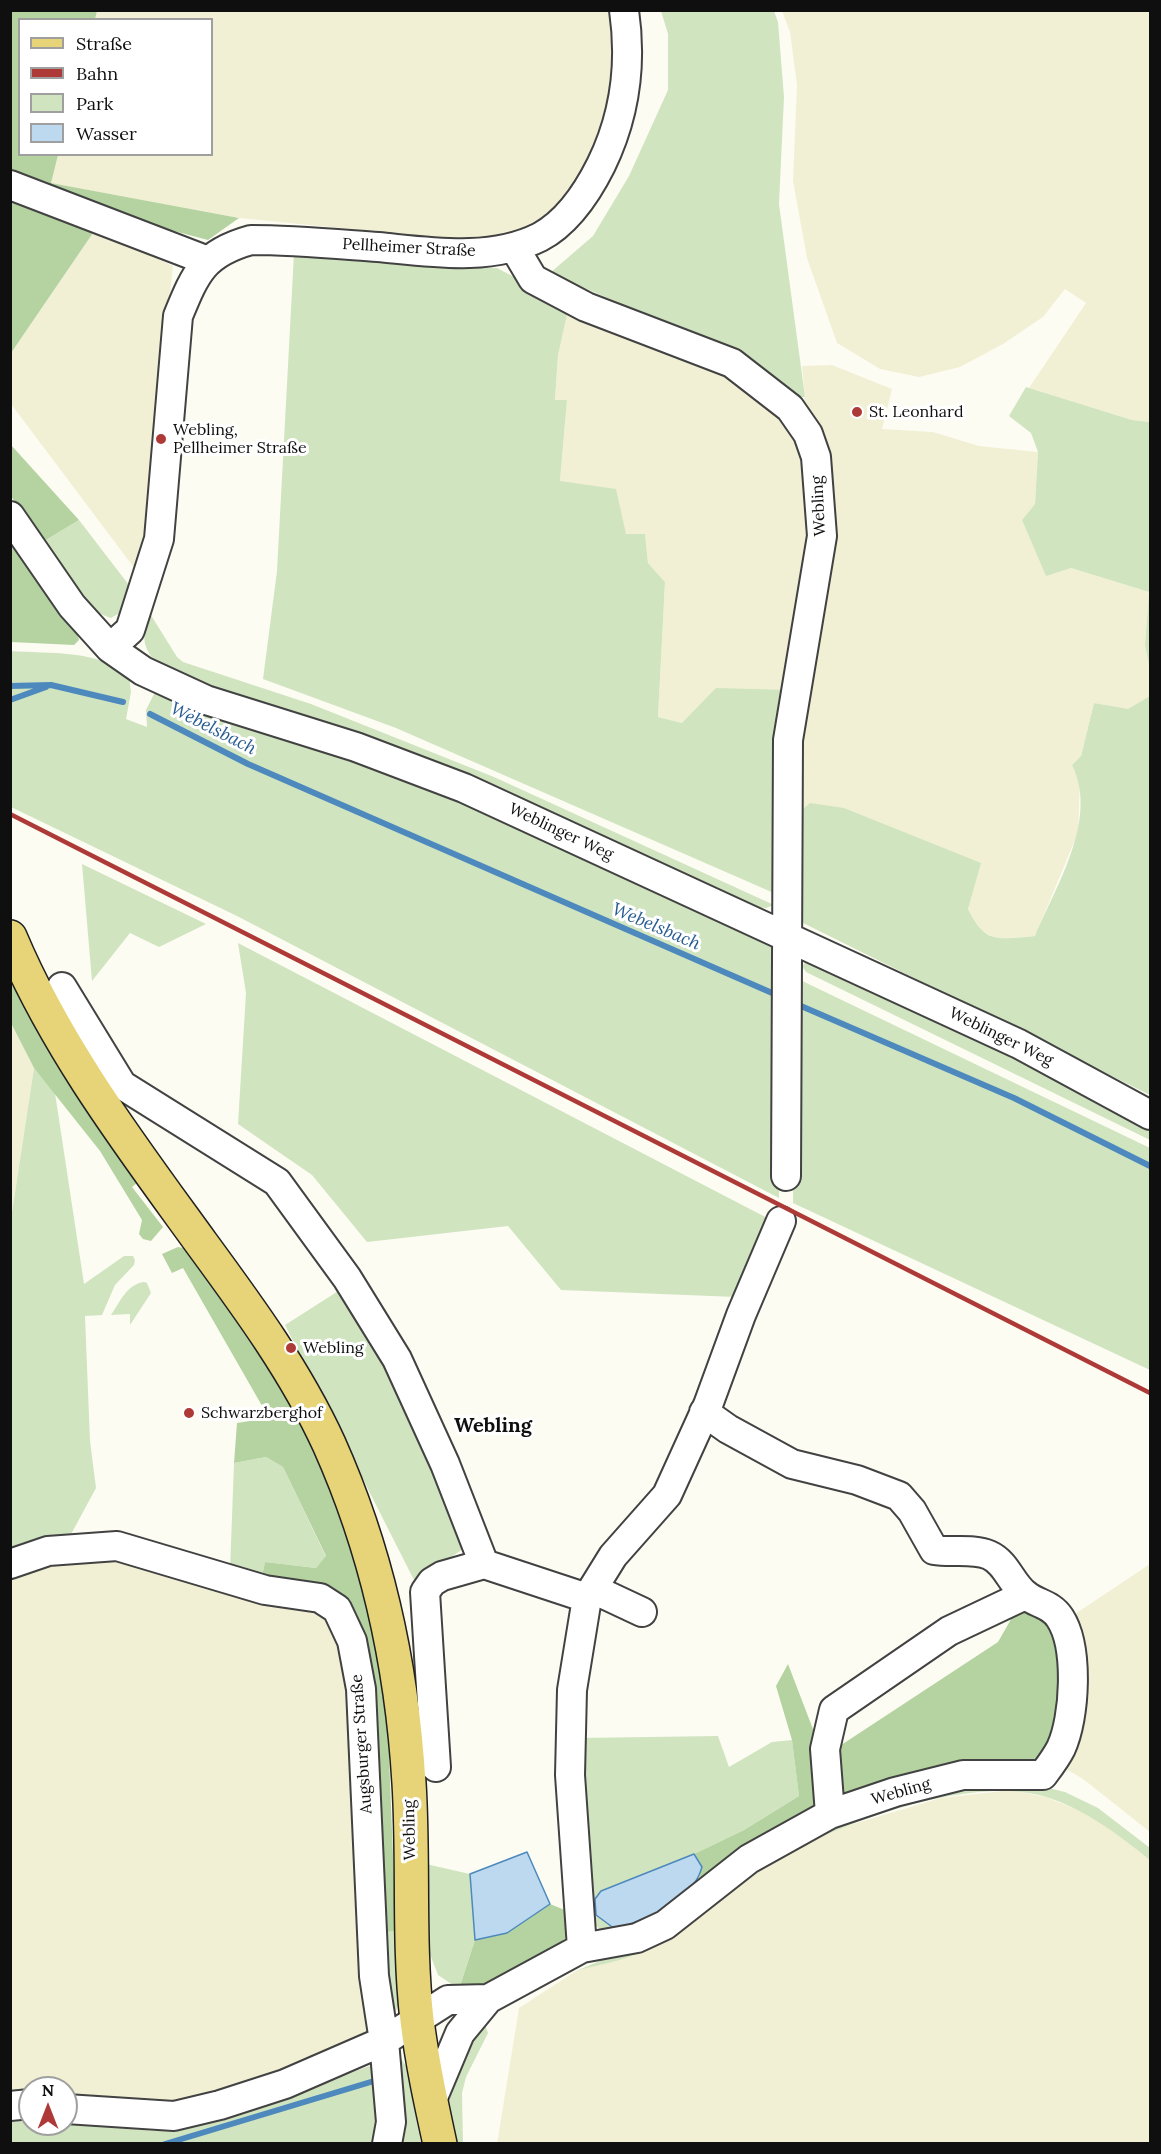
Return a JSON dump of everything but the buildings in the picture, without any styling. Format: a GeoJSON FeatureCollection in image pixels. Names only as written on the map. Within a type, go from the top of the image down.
{"type":"FeatureCollection","features":[{"type":"Feature","properties":{"kind":"main road","name":"Webling"},"geometry":{"type":"LineString","coordinates":[[10,937],[30,984],[76,1065],[264,1329],[329,1444],[362,1531],[382,1594],[398,1676],[409,1782],[417,2020]]}},
{"type":"Feature","properties":{"kind":"main road"},"geometry":{"type":"LineString","coordinates":[[417,2020],[440,2144]]}},
{"type":"Feature","properties":{"kind":"street","name":"Pellheimer Straße"},"geometry":{"type":"LineString","coordinates":[[110,648],[130,630],[159,539],[178,316],[192,282],[208,261],[225,247],[251,240],[291,240],[475,253],[514,247],[541,236],[567,216],[587,191],[610,147],[619,121],[628,66],[624,10]]}},
{"type":"Feature","properties":{"kind":"street"},"geometry":{"type":"LineString","coordinates":[[10,185],[208,261]]}},
{"type":"Feature","properties":{"kind":"street","name":"Webling"},"geometry":{"type":"LineString","coordinates":[[514,247],[533,279],[586,307],[732,363],[790,408],[808,434],[816,457],[822,536],[788,740],[786,1176]]}},
{"type":"Feature","properties":{"kind":"street","name":"Weblinger Weg"},"geometry":{"type":"LineString","coordinates":[[10,516],[66,598],[110,648],[143,671],[207,700],[356,747],[464,788],[1019,1044],[1150,1115]]}},
{"type":"Feature","properties":{"kind":"street"},"geometry":{"type":"LineString","coordinates":[[62,987],[122,1085],[277,1182],[347,1278],[397,1359],[445,1464],[484,1564]]}},
{"type":"Feature","properties":{"kind":"street"},"geometry":{"type":"LineString","coordinates":[[582,1948],[570,1775],[572,1690],[590,1593],[613,1556],[667,1495],[704,1412],[781,1221]]}},
{"type":"Feature","properties":{"kind":"street"},"geometry":{"type":"LineString","coordinates":[[704,1412],[728,1429],[792,1464],[857,1480],[899,1496],[912,1511],[934,1550],[986,1554],[999,1561],[1025,1595],[949,1631],[834,1710],[825,1749],[830,1814]]}},
{"type":"Feature","properties":{"kind":"street","name":"Augsburger Straße"},"geometry":{"type":"LineString","coordinates":[[10,1564],[48,1551],[117,1546],[265,1590],[320,1598],[337,1609],[352,1641],[361,1689],[374,1976],[384,2041],[391,2122],[387,2144]]}},
{"type":"Feature","properties":{"kind":"street"},"geometry":{"type":"LineString","coordinates":[[436,1767],[425,1592],[432,1582],[442,1576],[484,1564],[590,1593],[642,1612]]}},
{"type":"Feature","properties":{"kind":"street","name":"Webling"},"geometry":{"type":"LineString","coordinates":[[431,2102],[460,2033],[480,2009],[582,1948],[637,1938],[664,1925],[749,1859],[830,1814],[895,1792],[963,1775],[1043,1775],[1065,1737],[1070,1720],[1073,1675],[1069,1640],[1060,1618],[1047,1605],[1025,1595]]}},
{"type":"Feature","properties":{"kind":"street","name":"Webling"},"geometry":{"type":"LineString","coordinates":[[417,2020],[448,2000],[480,2009]]}},
{"type":"Feature","properties":{"kind":"street"},"geometry":{"type":"LineString","coordinates":[[78,2110],[174,2116],[220,2105],[285,2084],[384,2041],[417,2020]]}},
{"type":"Feature","properties":{"kind":"green space"},"geometry":{"type":"Polygon","coordinates":[[[11,11],[97,11],[95,18],[18,18],[18,156],[58,156],[51,183],[239,218],[208,240],[102,212],[95,230],[11,353],[11,11]]]}},
{"type":"Feature","properties":{"kind":"green space"},"geometry":{"type":"Polygon","coordinates":[[[97,11],[612,11],[616,62],[612,115],[588,168],[561,204],[519,233],[471,241],[239,218],[50,183],[58,156],[213,156],[213,18],[95,18],[97,11]]]}},
{"type":"Feature","properties":{"kind":"green space"},"geometry":{"type":"Polygon","coordinates":[[[661,11],[774,11],[778,22],[784,97],[779,204],[805,397],[793,398],[718,346],[550,273],[593,236],[629,176],[668,90],[668,34],[661,11]]]}},
{"type":"Feature","properties":{"kind":"green space"},"geometry":{"type":"Polygon","coordinates":[[[782,11],[1150,11],[1150,422],[1132,420],[1029,388],[1086,303],[1065,289],[1043,317],[1003,344],[960,367],[919,377],[880,369],[837,343],[807,258],[793,181],[797,85],[790,32],[782,11]]]}},
{"type":"Feature","properties":{"kind":"green space"},"geometry":{"type":"Polygon","coordinates":[[[95,230],[173,266],[141,577],[11,404],[11,353],[95,230]]]}},
{"type":"Feature","properties":{"kind":"green space"},"geometry":{"type":"Polygon","coordinates":[[[294,253],[497,268],[569,306],[558,355],[555,400],[567,400],[560,481],[616,489],[626,534],[645,534],[648,563],[665,582],[658,717],[682,723],[716,688],[789,690],[783,897],[396,728],[263,679],[277,571],[294,253]]]}},
{"type":"Feature","properties":{"kind":"green space"},"geometry":{"type":"Polygon","coordinates":[[[569,306],[801,408],[805,397],[802,366],[832,365],[892,389],[882,429],[933,432],[979,446],[1038,452],[1035,504],[1022,520],[1046,575],[1071,568],[1149,592],[1145,645],[1150,670],[1150,696],[1128,710],[1094,703],[1081,756],[1072,765],[1080,781],[1078,833],[1035,936],[998,939],[977,929],[968,909],[980,863],[797,814],[682,723],[658,717],[665,582],[648,563],[645,534],[627,534],[560,482],[567,400],[555,400],[558,355],[569,306]]]}},
{"type":"Feature","properties":{"kind":"green space"},"geometry":{"type":"Polygon","coordinates":[[[1026,387],[1132,420],[1150,422],[1150,670],[1145,645],[1149,592],[1071,568],[1046,576],[1022,520],[1035,504],[1038,452],[1031,433],[1009,416],[1026,387]]]}},
{"type":"Feature","properties":{"kind":"green space"},"geometry":{"type":"Polygon","coordinates":[[[11,445],[79,520],[41,543],[11,496],[11,445]]]}},
{"type":"Feature","properties":{"kind":"green space"},"geometry":{"type":"Polygon","coordinates":[[[79,520],[132,589],[125,610],[111,618],[99,613],[79,597],[62,576],[41,543],[79,520]]]}},
{"type":"Feature","properties":{"kind":"green space"},"geometry":{"type":"Polygon","coordinates":[[[10,532],[74,624],[79,640],[74,645],[11,642],[10,532]]]}},
{"type":"Feature","properties":{"kind":"green space"},"geometry":{"type":"Polygon","coordinates":[[[149,612],[177,657],[183,662],[311,704],[494,777],[774,905],[766,908],[754,907],[186,679],[163,667],[148,651],[145,628],[149,612]]]}},
{"type":"Feature","properties":{"kind":"green space"},"geometry":{"type":"Polygon","coordinates":[[[10,651],[72,654],[103,661],[129,676],[131,692],[126,719],[147,727],[146,710],[155,692],[479,806],[777,942],[780,1003],[779,1198],[237,916],[11,807],[10,651]]]}},
{"type":"Feature","properties":{"kind":"green space"},"geometry":{"type":"Polygon","coordinates":[[[1150,696],[1150,1095],[797,920],[797,814],[810,803],[844,808],[981,863],[968,909],[974,921],[987,934],[994,937],[1035,936],[1072,852],[1078,830],[1081,807],[1079,786],[1072,765],[1081,756],[1094,703],[1128,709],[1150,696]]]}},
{"type":"Feature","properties":{"kind":"green space"},"geometry":{"type":"Polygon","coordinates":[[[82,864],[206,924],[159,947],[130,933],[92,981],[82,864]]]}},
{"type":"Feature","properties":{"kind":"green space"},"geometry":{"type":"Polygon","coordinates":[[[238,943],[773,1221],[736,1297],[561,1290],[508,1226],[367,1242],[312,1175],[238,1124],[246,993],[238,943]]]}},
{"type":"Feature","properties":{"kind":"green space"},"geometry":{"type":"Polygon","coordinates":[[[806,962],[820,962],[1150,1124],[1150,1140],[806,972],[802,966],[806,962]]]}},
{"type":"Feature","properties":{"kind":"green space"},"geometry":{"type":"Polygon","coordinates":[[[10,968],[137,1183],[132,1187],[163,1227],[151,1241],[143,1239],[139,1234],[142,1220],[100,1151],[34,1068],[11,1023],[10,968]]]}},
{"type":"Feature","properties":{"kind":"green space"},"geometry":{"type":"Polygon","coordinates":[[[796,978],[1150,1148],[1150,1370],[793,1203],[796,978]]]}},
{"type":"Feature","properties":{"kind":"green space"},"geometry":{"type":"Polygon","coordinates":[[[11,1023],[34,1068],[11,1219],[11,1023]]]}},
{"type":"Feature","properties":{"kind":"green space"},"geometry":{"type":"Polygon","coordinates":[[[34,1068],[55,1093],[84,1284],[124,1256],[133,1256],[135,1260],[134,1265],[115,1285],[102,1315],[85,1316],[90,1441],[96,1488],[69,1538],[11,1557],[11,1219],[34,1068]]]}},
{"type":"Feature","properties":{"kind":"green space"},"geometry":{"type":"Polygon","coordinates":[[[178,1247],[194,1250],[317,1440],[379,1631],[387,1706],[396,1931],[378,1933],[350,1613],[261,1581],[265,1562],[316,1568],[326,1556],[283,1467],[266,1457],[234,1463],[237,1423],[269,1418],[183,1268],[172,1273],[162,1254],[178,1247]]]}},
{"type":"Feature","properties":{"kind":"green space"},"geometry":{"type":"Polygon","coordinates":[[[144,1282],[147,1283],[151,1293],[130,1325],[130,1314],[111,1315],[128,1290],[144,1282]]]}},
{"type":"Feature","properties":{"kind":"green space"},"geometry":{"type":"Polygon","coordinates":[[[343,1288],[419,1426],[470,1544],[415,1582],[285,1325],[343,1288]]]}},
{"type":"Feature","properties":{"kind":"green space"},"geometry":{"type":"Polygon","coordinates":[[[266,1457],[283,1467],[326,1557],[316,1568],[265,1562],[261,1581],[230,1570],[234,1463],[266,1457]]]}},
{"type":"Feature","properties":{"kind":"green space"},"geometry":{"type":"Polygon","coordinates":[[[106,1550],[318,1602],[339,1622],[355,1690],[375,2026],[365,2041],[190,2108],[78,2103],[78,2076],[18,2076],[18,2098],[11,2098],[10,1567],[106,1550]]]}},
{"type":"Feature","properties":{"kind":"green space"},"geometry":{"type":"Polygon","coordinates":[[[1150,1564],[1150,1832],[1083,1779],[1061,1766],[1089,1695],[1072,1616],[1150,1564]]]}},
{"type":"Feature","properties":{"kind":"green space"},"geometry":{"type":"Polygon","coordinates":[[[1028,1601],[1054,1623],[1063,1663],[1059,1726],[1038,1761],[838,1802],[829,1753],[998,1642],[1014,1614],[1028,1601]]]}},
{"type":"Feature","properties":{"kind":"green space"},"geometry":{"type":"Polygon","coordinates":[[[788,1664],[816,1737],[824,1809],[697,1883],[702,1867],[694,1854],[744,1830],[799,1796],[792,1740],[776,1686],[788,1664]]]}},
{"type":"Feature","properties":{"kind":"green space"},"geometry":{"type":"Polygon","coordinates":[[[718,1736],[729,1767],[772,1742],[792,1740],[799,1796],[744,1830],[694,1854],[601,1891],[615,1929],[603,1933],[593,1922],[578,1738],[718,1736]]]}},
{"type":"Feature","properties":{"kind":"green space"},"geometry":{"type":"Polygon","coordinates":[[[1024,1782],[1065,1792],[1098,1808],[1150,1848],[1150,1860],[1088,1816],[1046,1797],[1014,1791],[978,1792],[939,1798],[860,1821],[789,1852],[746,1878],[673,1934],[641,1952],[576,1971],[628,1949],[737,1876],[846,1815],[965,1786],[1024,1782]]]}},
{"type":"Feature","properties":{"kind":"green space"},"geometry":{"type":"Polygon","coordinates":[[[1011,1790],[1046,1797],[1095,1817],[1150,1860],[1150,2143],[497,2144],[519,2008],[576,1971],[641,1952],[759,1869],[826,1832],[941,1798],[1011,1790]]]}},
{"type":"Feature","properties":{"kind":"green space"},"geometry":{"type":"Polygon","coordinates":[[[426,1864],[470,1874],[475,1940],[459,1989],[438,1975],[428,1949],[426,1864]]]}},
{"type":"Feature","properties":{"kind":"green space"},"geometry":{"type":"Polygon","coordinates":[[[550,1904],[572,1913],[567,1937],[527,1970],[486,1988],[459,1989],[475,1940],[507,1933],[550,1904]]]}},
{"type":"Feature","properties":{"kind":"green space"},"geometry":{"type":"Polygon","coordinates":[[[396,1931],[400,1997],[394,2014],[378,1933],[396,1931]]]}},
{"type":"Feature","properties":{"kind":"green space"},"geometry":{"type":"Polygon","coordinates":[[[485,2025],[488,2033],[466,2077],[462,2093],[463,2143],[452,2144],[449,2098],[452,2071],[479,2026],[485,2025]]]}},
{"type":"Feature","properties":{"kind":"green space"},"geometry":{"type":"Polygon","coordinates":[[[400,2057],[406,2066],[421,2143],[395,2143],[400,2057]]]}},
{"type":"Feature","properties":{"kind":"green space"},"geometry":{"type":"Polygon","coordinates":[[[375,2064],[379,2143],[11,2144],[10,2116],[18,2117],[18,2136],[78,2136],[78,2123],[155,2131],[217,2121],[375,2064]]]}},
{"type":"Feature","properties":{"kind":"water"},"geometry":{"type":"Polygon","coordinates":[[[527,1852],[550,1904],[507,1933],[475,1940],[470,1874],[527,1852]]]}},
{"type":"Feature","properties":{"kind":"water"},"geometry":{"type":"Polygon","coordinates":[[[694,1854],[702,1867],[696,1880],[689,1891],[667,1908],[655,1915],[615,1929],[596,1915],[595,1899],[601,1891],[694,1854]]]}},
{"type":"Feature","properties":{"kind":"waterway","name":"Webelsbach"},"geometry":{"type":"LineString","coordinates":[[10,686],[51,685],[123,702]]}},
{"type":"Feature","properties":{"kind":"waterway"},"geometry":{"type":"LineString","coordinates":[[10,700],[46,687]]}},
{"type":"Feature","properties":{"kind":"waterway","name":"Webelsbach"},"geometry":{"type":"LineString","coordinates":[[150,714],[248,764],[779,996]]}},
{"type":"Feature","properties":{"kind":"waterway","name":"Webelsbach"},"geometry":{"type":"LineString","coordinates":[[794,1003],[1014,1098],[1150,1166]]}},
{"type":"Feature","properties":{"kind":"waterway"},"geometry":{"type":"LineString","coordinates":[[165,2144],[374,2081]]}},
{"type":"Feature","properties":{"kind":"railway"},"geometry":{"type":"LineString","coordinates":[[10,814],[1150,1393]]}},
{"type":"Feature","properties":{"kind":"place","name":"St. Leonhard"},"geometry":{"type":"Point","coordinates":[857,412]}},
{"type":"Feature","properties":{"kind":"place","name":"Webling, Pellheimer Straße"},"geometry":{"type":"Point","coordinates":[161,439]}},
{"type":"Feature","properties":{"kind":"place","name":"Webling"},"geometry":{"type":"Point","coordinates":[291,1348]}},
{"type":"Feature","properties":{"kind":"place","name":"Schwarzberghof"},"geometry":{"type":"Point","coordinates":[189,1413]}},
{"type":"Feature","properties":{"kind":"district","name":"Webling"},"geometry":{"type":"Point","coordinates":[493,1426]}}]}
